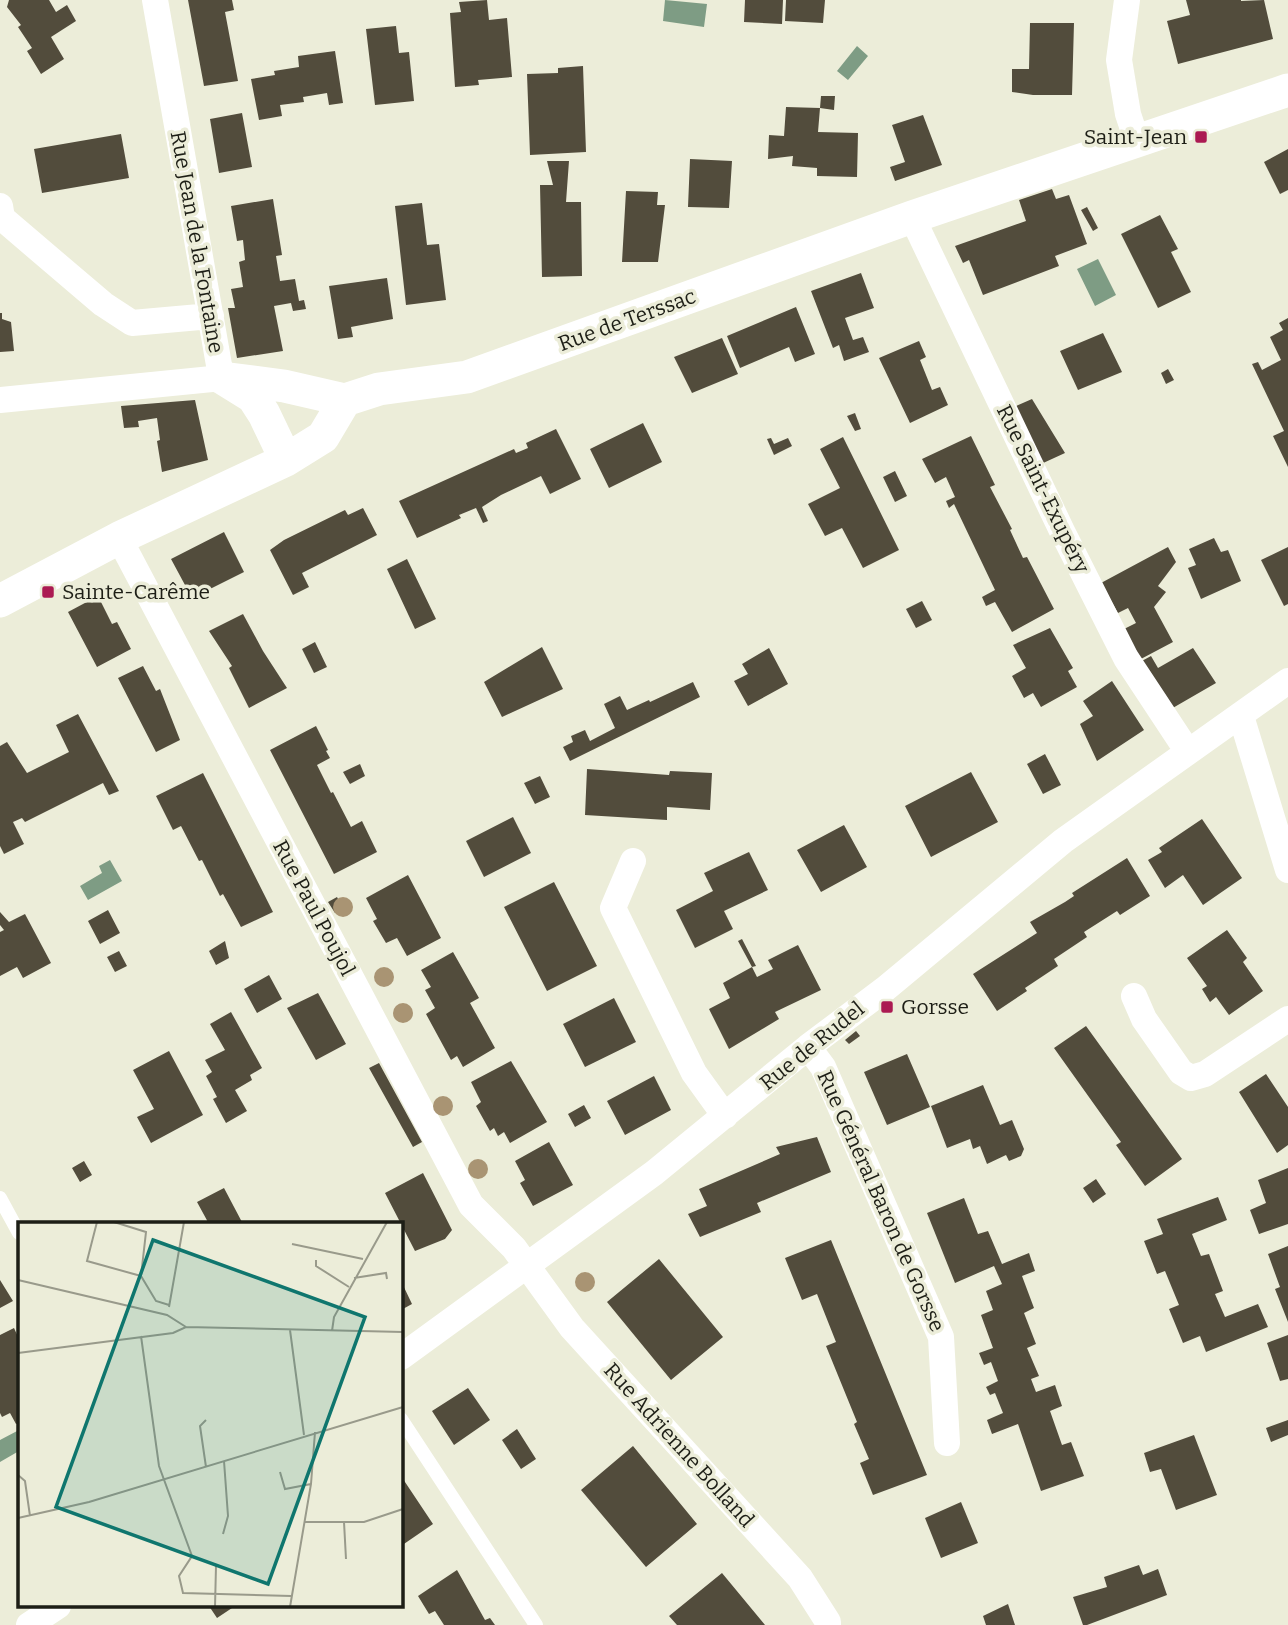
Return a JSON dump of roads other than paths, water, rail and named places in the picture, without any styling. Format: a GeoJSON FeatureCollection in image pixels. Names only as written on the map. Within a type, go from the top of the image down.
{"type":"FeatureCollection","features":[{"type":"Feature","properties":{"kind":"street","name":"Rue Jean de la Fontaine"},"geometry":{"type":"LineString","coordinates":[[155,0],[222,378],[253,397],[286,460]]}},
{"type":"Feature","properties":{"kind":"street"},"geometry":{"type":"LineString","coordinates":[[1127,0],[1119,60],[1128,114],[1137,141]]}},
{"type":"Feature","properties":{"kind":"street","name":"Rue de Terssac"},"geometry":{"type":"LineString","coordinates":[[345,400],[379,389],[467,377],[912,218],[1288,90]]}},
{"type":"Feature","properties":{"kind":"street"},"geometry":{"type":"LineString","coordinates":[[1,214],[103,304],[132,323],[211,316]]}},
{"type":"Feature","properties":{"kind":"street","name":"Rue Saint-Exupéry"},"geometry":{"type":"LineString","coordinates":[[912,218],[1126,658],[1188,752]]}},
{"type":"Feature","properties":{"kind":"street"},"geometry":{"type":"LineString","coordinates":[[0,400],[222,378],[284,386],[345,400],[323,437],[286,460],[119,538],[0,601]]}},
{"type":"Feature","properties":{"kind":"street","name":"Rue Paul Poujol"},"geometry":{"type":"LineString","coordinates":[[119,538],[471,1205],[527,1265]]}},
{"type":"Feature","properties":{"kind":"street","name":"Rue de Rudel"},"geometry":{"type":"LineString","coordinates":[[402,1356],[654,1173],[808,1047],[885,989],[1063,841],[1288,681]]}},
{"type":"Feature","properties":{"kind":"street"},"geometry":{"type":"LineString","coordinates":[[1241,716],[1288,870]]}},
{"type":"Feature","properties":{"kind":"street"},"geometry":{"type":"LineString","coordinates":[[634,862],[613,908],[694,1073],[724,1116]]}},
{"type":"Feature","properties":{"kind":"street"},"geometry":{"type":"LineString","coordinates":[[1134,996],[1144,1019],[1158,1040],[1181,1072],[1191,1079],[1205,1074],[1288,1018]]}},
{"type":"Feature","properties":{"kind":"street","name":"Rue Général Baron de Gorsse"},"geometry":{"type":"LineString","coordinates":[[808,1047],[823,1067],[941,1337],[947,1443]]}},
{"type":"Feature","properties":{"kind":"street","name":"Rue Adrienne Bolland"},"geometry":{"type":"LineString","coordinates":[[527,1265],[572,1328],[800,1578],[828,1625]]}},
{"type":"Feature","properties":{"kind":"street"},"geometry":{"type":"LineString","coordinates":[[29,1625],[55,1608]]}},
{"type":"Feature","properties":{"kind":"lane"},"geometry":{"type":"LineString","coordinates":[[0,1198],[18,1231]]}},
{"type":"Feature","properties":{"kind":"lane"},"geometry":{"type":"LineString","coordinates":[[402,1421],[537,1625]]}},
{"type":"Feature","properties":{"kind":"place","name":"Saint-Jean"},"geometry":{"type":"Point","coordinates":[1201,137]}},
{"type":"Feature","properties":{"kind":"place","name":"Sainte-Carême"},"geometry":{"type":"Point","coordinates":[48,592]}},
{"type":"Feature","properties":{"kind":"place","name":"Gorsse"},"geometry":{"type":"Point","coordinates":[887,1007]}}]}
